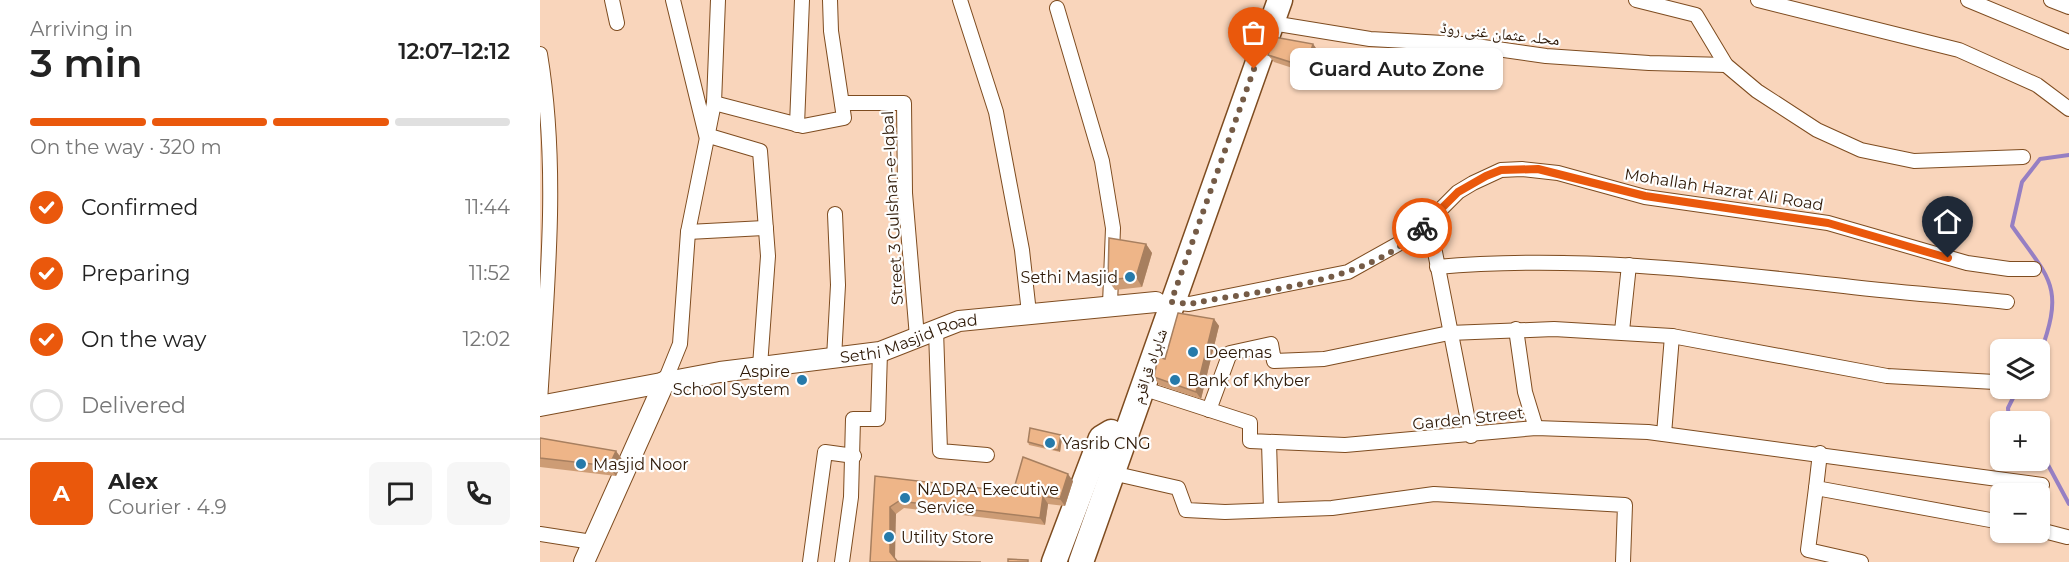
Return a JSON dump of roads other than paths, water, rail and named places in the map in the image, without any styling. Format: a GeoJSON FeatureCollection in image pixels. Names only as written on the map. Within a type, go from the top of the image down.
{"type":"FeatureCollection","features":[{"type":"Feature","properties":{"kind":"highway","name":"شاہراہ قراقرم"},"geometry":{"type":"LineString","coordinates":[[1066,562],[1112,473],[1142,388],[1163,302],[1264,0]]}},
{"type":"Feature","properties":{"kind":"highway","name":"شاہراہ قراقرم"},"geometry":{"type":"LineString","coordinates":[[1081,562],[1086,527],[1112,432],[1280,0]]}},
{"type":"Feature","properties":{"kind":"highway"},"geometry":{"type":"LineString","coordinates":[[1054,562],[1101,438],[1112,432]]}},
{"type":"Feature","properties":{"kind":"street"},"geometry":{"type":"LineString","coordinates":[[612,0],[617,23]]}},
{"type":"Feature","properties":{"kind":"street"},"geometry":{"type":"LineString","coordinates":[[673,0],[706,135]]}},
{"type":"Feature","properties":{"kind":"street"},"geometry":{"type":"LineString","coordinates":[[584,562],[624,476],[680,344],[688,232],[714,103],[718,0]]}},
{"type":"Feature","properties":{"kind":"street"},"geometry":{"type":"LineString","coordinates":[[797,124],[802,0]]}},
{"type":"Feature","properties":{"kind":"street"},"geometry":{"type":"LineString","coordinates":[[714,103],[803,126],[844,118],[831,31],[830,0]]}},
{"type":"Feature","properties":{"kind":"street"},"geometry":{"type":"LineString","coordinates":[[960,0],[996,112],[1022,249],[1029,313]]}},
{"type":"Feature","properties":{"kind":"street"},"geometry":{"type":"LineString","coordinates":[[1636,0],[1696,15],[1726,65],[1756,91],[1817,130],[1861,150],[1914,161],[2023,157]]}},
{"type":"Feature","properties":{"kind":"street"},"geometry":{"type":"LineString","coordinates":[[1758,0],[1959,50],[2037,85],[2069,109]]}},
{"type":"Feature","properties":{"kind":"street"},"geometry":{"type":"LineString","coordinates":[[1968,0],[2069,42]]}},
{"type":"Feature","properties":{"kind":"street"},"geometry":{"type":"LineString","coordinates":[[2051,0],[2069,7]]}},
{"type":"Feature","properties":{"kind":"street"},"geometry":{"type":"LineString","coordinates":[[1057,9],[1102,161],[1113,228],[1110,304]]}},
{"type":"Feature","properties":{"kind":"street","name":"محلہ عثمان غنی روڈ"},"geometry":{"type":"LineString","coordinates":[[1272,23],[1370,39],[1462,44],[1546,56],[1649,63],[1726,65]]}},
{"type":"Feature","properties":{"kind":"street"},"geometry":{"type":"LineString","coordinates":[[540,54],[545,146],[545,248],[540,402]]}},
{"type":"Feature","properties":{"kind":"street","name":"Street 3 Gulshan-e-Iqbal"},"geometry":{"type":"LineString","coordinates":[[842,103],[904,103],[904,193],[926,333]]}},
{"type":"Feature","properties":{"kind":"street"},"geometry":{"type":"LineString","coordinates":[[706,135],[760,151],[768,285],[760,366]]}},
{"type":"Feature","properties":{"kind":"street","name":"Mohallah Hazrat Ali Road"},"geometry":{"type":"LineString","coordinates":[[1163,302],[1189,304],[1348,272],[1386,253],[1424,226],[1458,192],[1501,170],[1538,169],[1645,196],[1828,223],[1967,263],[2009,269],[2034,269]]}},
{"type":"Feature","properties":{"kind":"street"},"geometry":{"type":"LineString","coordinates":[[834,358],[838,285],[835,214]]}},
{"type":"Feature","properties":{"kind":"street"},"geometry":{"type":"LineString","coordinates":[[1424,226],[1430,233],[1471,436]]}},
{"type":"Feature","properties":{"kind":"street"},"geometry":{"type":"LineString","coordinates":[[688,232],[766,228]]}},
{"type":"Feature","properties":{"kind":"street"},"geometry":{"type":"LineString","coordinates":[[1437,267],[1562,261],[1629,265],[1758,275],[1833,285],[2007,302]]}},
{"type":"Feature","properties":{"kind":"street"},"geometry":{"type":"LineString","coordinates":[[1622,331],[1629,265]]}},
{"type":"Feature","properties":{"kind":"street","name":"Sethi Masjid Road"},"geometry":{"type":"LineString","coordinates":[[540,406],[665,381],[760,366],[880,352],[959,321],[1110,304],[1163,302]]}},
{"type":"Feature","properties":{"kind":"street"},"geometry":{"type":"LineString","coordinates":[[1516,329],[1525,392],[1536,428]]}},
{"type":"Feature","properties":{"kind":"street"},"geometry":{"type":"LineString","coordinates":[[1209,411],[1230,353],[1271,344],[1274,361],[1301,362],[1449,333],[1516,329],[1622,331],[1672,336],[1887,376],[1990,382]]}},
{"type":"Feature","properties":{"kind":"street"},"geometry":{"type":"LineString","coordinates":[[926,333],[940,451],[987,455]]}},
{"type":"Feature","properties":{"kind":"street"},"geometry":{"type":"LineString","coordinates":[[1664,434],[1672,336]]}},
{"type":"Feature","properties":{"kind":"street"},"geometry":{"type":"LineString","coordinates":[[842,562],[854,456],[853,419],[878,419],[880,352]]}},
{"type":"Feature","properties":{"kind":"street","name":"Garden Street"},"geometry":{"type":"LineString","coordinates":[[1142,388],[1250,423],[1250,441],[1346,445],[1471,436],[1536,428],[1664,434],[1820,453],[1928,471],[2026,483]]}},
{"type":"Feature","properties":{"kind":"street"},"geometry":{"type":"LineString","coordinates":[[1269,442],[1271,510]]}},
{"type":"Feature","properties":{"kind":"street"},"geometry":{"type":"LineString","coordinates":[[810,562],[825,452],[854,456]]}},
{"type":"Feature","properties":{"kind":"street"},"geometry":{"type":"LineString","coordinates":[[1820,453],[1808,550],[1861,562]]}},
{"type":"Feature","properties":{"kind":"street"},"geometry":{"type":"LineString","coordinates":[[1112,473],[1178,488],[1186,510],[1225,512],[1332,508],[1434,494],[1625,505],[1623,562]]}},
{"type":"Feature","properties":{"kind":"street"},"geometry":{"type":"LineString","coordinates":[[1816,488],[1990,520]]}},
{"type":"Feature","properties":{"kind":"street"},"geometry":{"type":"LineString","coordinates":[[2050,533],[2067,537]]}},
{"type":"Feature","properties":{"kind":"street"},"geometry":{"type":"LineString","coordinates":[[540,534],[592,542]]}},
{"type":"Feature","properties":{"kind":"waterway"},"geometry":{"type":"LineString","coordinates":[[2045,339],[2052,313],[2050,285],[2036,259],[2012,226],[2022,182],[2040,159],[2069,155]]}},
{"type":"Feature","properties":{"kind":"waterway"},"geometry":{"type":"LineString","coordinates":[[2008,411],[2012,399]]}},
{"type":"Feature","properties":{"kind":"waterway"},"geometry":{"type":"LineString","coordinates":[[2050,469],[2069,504]]}},
{"type":"Feature","properties":{"kind":"place","name":"Guard Auto Zone"},"geometry":{"type":"Point","coordinates":[1254,69]}},
{"type":"Feature","properties":{"kind":"place","name":"Sethi Masjid"},"geometry":{"type":"Point","coordinates":[1130,277]}},
{"type":"Feature","properties":{"kind":"place","name":"Deemas"},"geometry":{"type":"Point","coordinates":[1193,352]}},
{"type":"Feature","properties":{"kind":"place","name":"Aspire School System"},"geometry":{"type":"Point","coordinates":[802,380]}},
{"type":"Feature","properties":{"kind":"place","name":"Bank of Khyber"},"geometry":{"type":"Point","coordinates":[1175,380]}},
{"type":"Feature","properties":{"kind":"place","name":"Yasrib CNG"},"geometry":{"type":"Point","coordinates":[1050,443]}},
{"type":"Feature","properties":{"kind":"place","name":"Masjid Noor"},"geometry":{"type":"Point","coordinates":[581,464]}},
{"type":"Feature","properties":{"kind":"place","name":"NADRA Executive Service"},"geometry":{"type":"Point","coordinates":[905,498]}},
{"type":"Feature","properties":{"kind":"place","name":"Utility Store"},"geometry":{"type":"Point","coordinates":[889,537]}}]}
